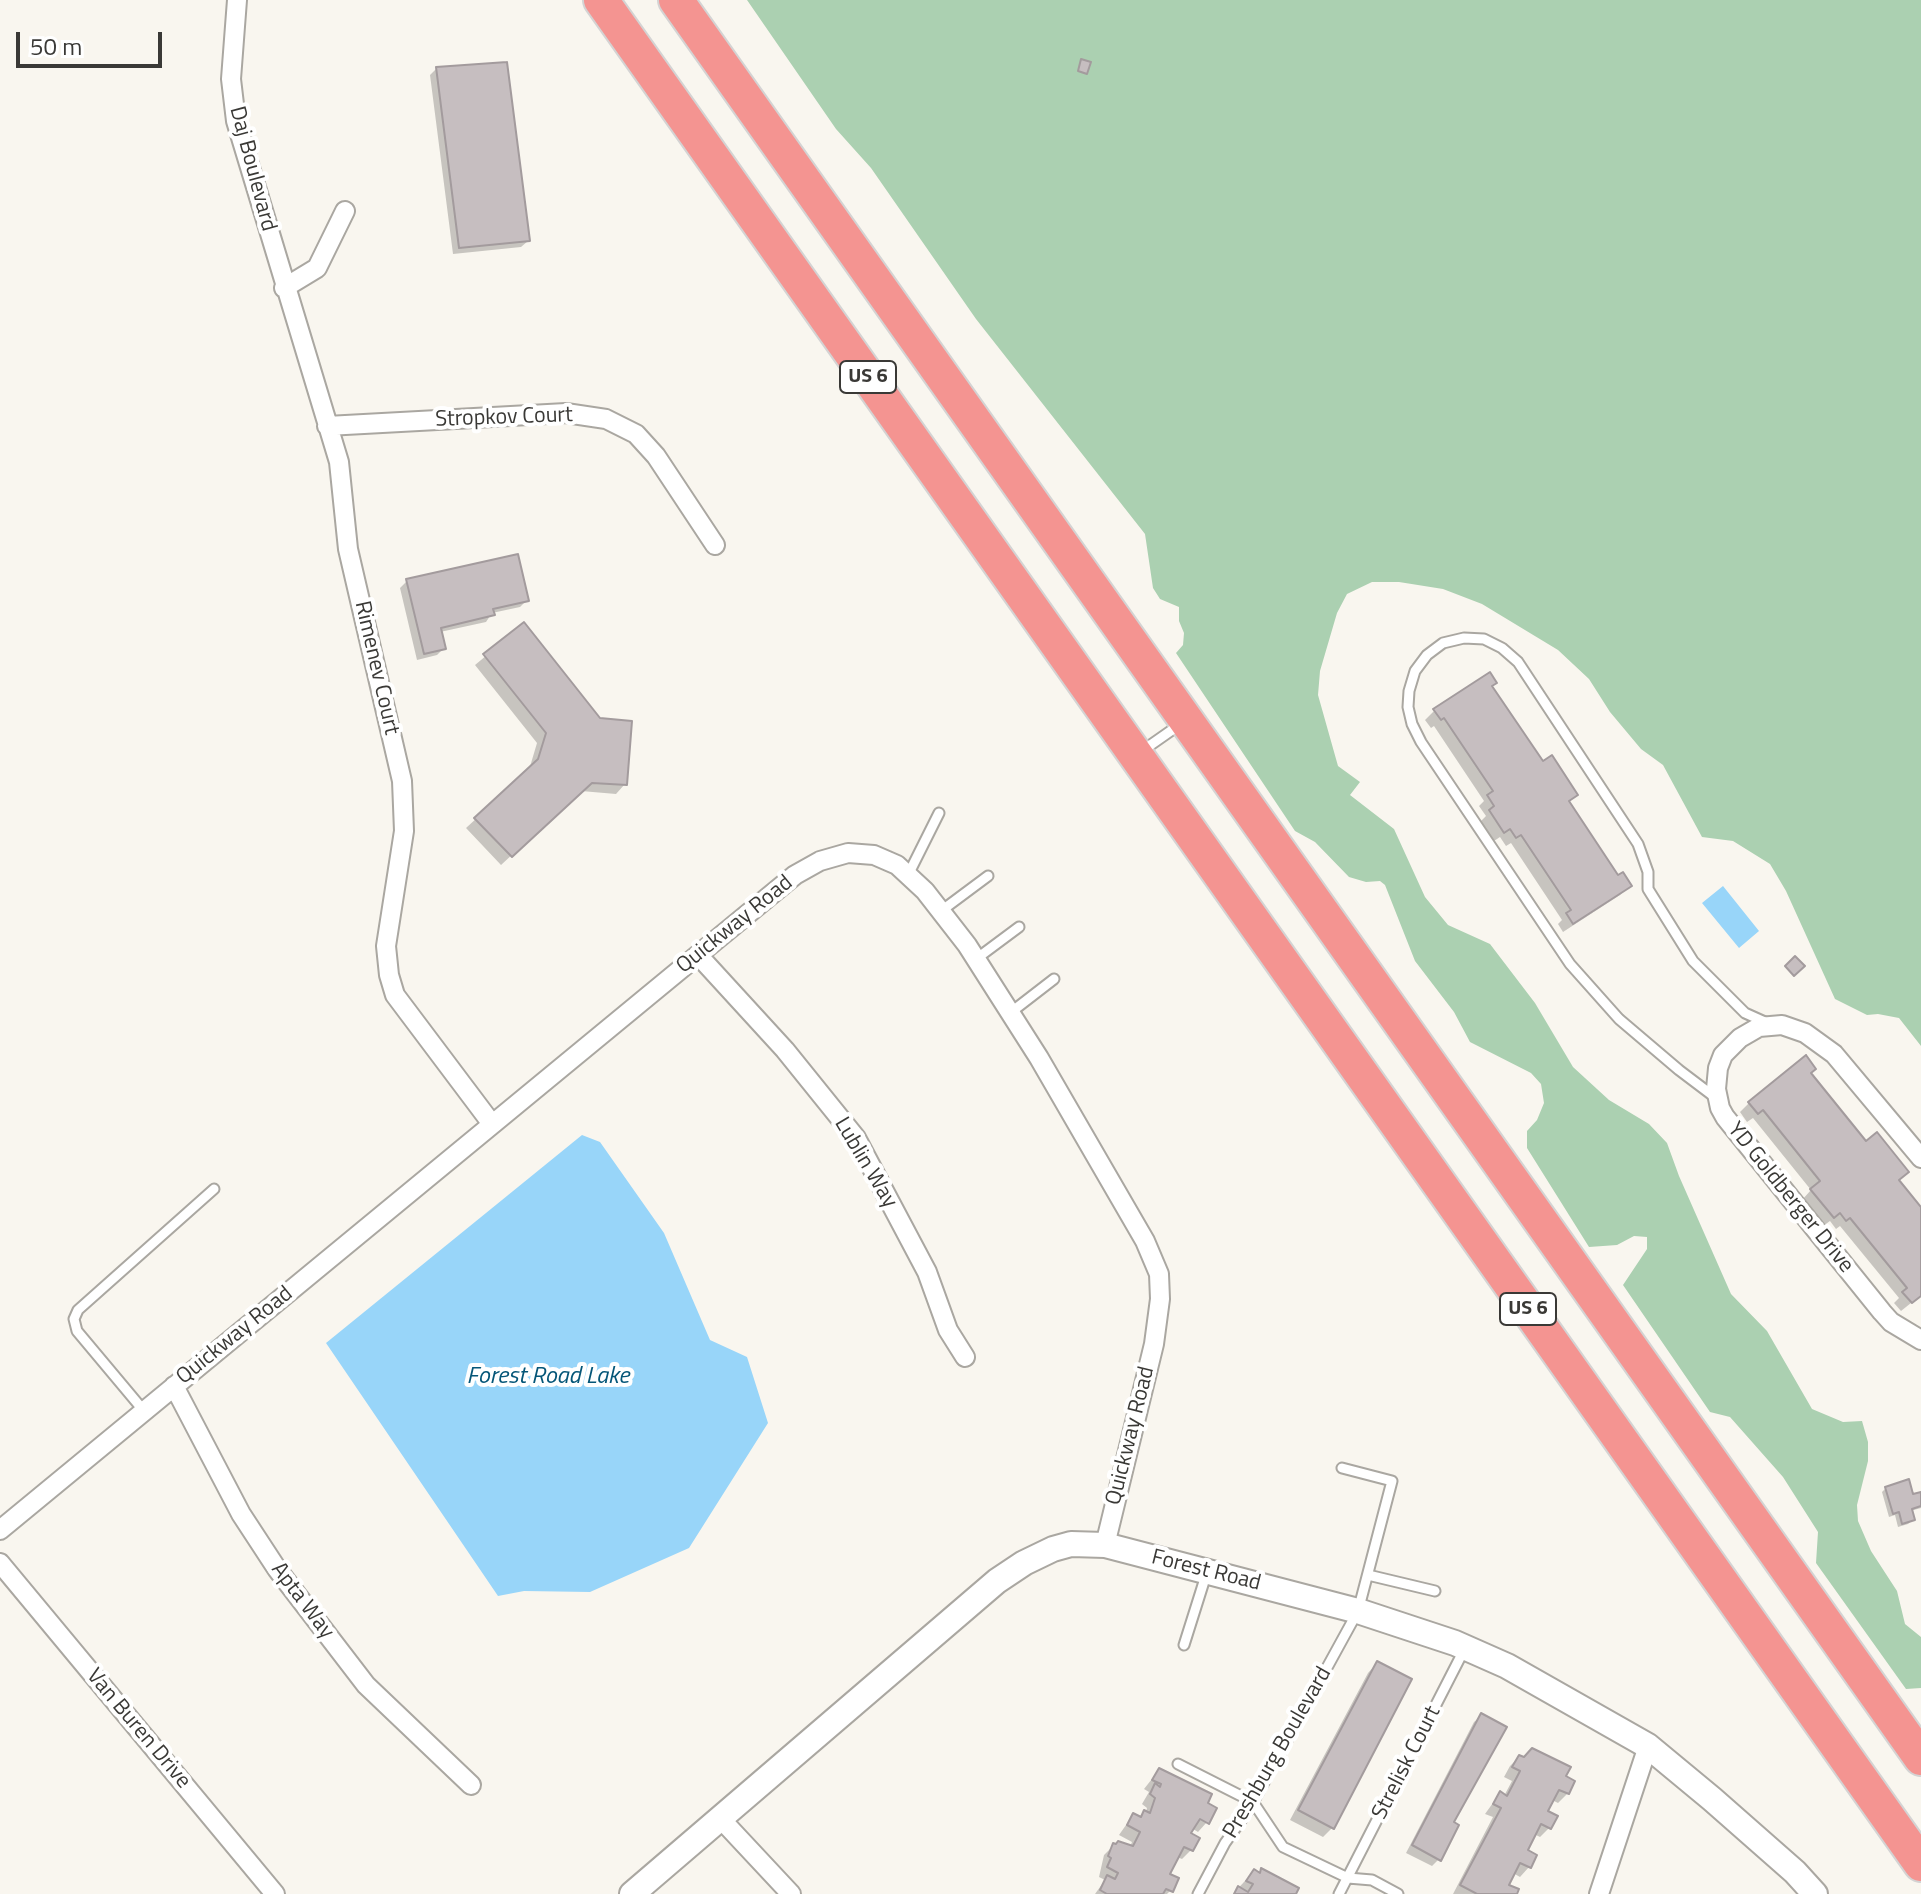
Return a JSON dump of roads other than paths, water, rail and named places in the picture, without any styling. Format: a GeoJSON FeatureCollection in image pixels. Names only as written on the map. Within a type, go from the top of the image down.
{"type":"FeatureCollection","features":[{"type":"Feature","properties":{"kind":"highway","name":"US 6"},"geometry":{"type":"LineString","coordinates":[[601,0],[1921,1864]]}},
{"type":"Feature","properties":{"kind":"highway","name":"US 6"},"geometry":{"type":"LineString","coordinates":[[676,0],[1921,1758]]}},
{"type":"Feature","properties":{"kind":"street","name":"Daj Boulevard"},"geometry":{"type":"LineString","coordinates":[[237,0],[231,79],[236,121],[284,288]]}},
{"type":"Feature","properties":{"kind":"street"},"geometry":{"type":"LineString","coordinates":[[284,288],[317,268],[345,211]]}},
{"type":"Feature","properties":{"kind":"street","name":"Rimenev Court"},"geometry":{"type":"LineString","coordinates":[[284,288],[339,462],[348,549],[402,781],[404,831],[386,946],[389,975],[395,995],[492,1124]]}},
{"type":"Feature","properties":{"kind":"street","name":"Stropkov Court"},"geometry":{"type":"LineString","coordinates":[[327,426],[566,413],[606,419],[636,434],[646,445],[715,545]]}},
{"type":"Feature","properties":{"kind":"street","name":"Quickway Road"},"geometry":{"type":"LineString","coordinates":[[0,1530],[795,875],[820,861],[848,853],[874,855],[897,865],[941,911],[976,959],[1039,1058],[1145,1241],[1159,1274],[1160,1299],[1154,1344],[1105,1545]]}},
{"type":"Feature","properties":{"kind":"street","name":"Lublin Way"},"geometry":{"type":"LineString","coordinates":[[698,955],[785,1050],[856,1138],[927,1272],[948,1330],[965,1357]]}},
{"type":"Feature","properties":{"kind":"street"},"geometry":{"type":"LineString","coordinates":[[1772,1025],[1792,1027],[1805,1033],[1834,1054],[1921,1158]]}},
{"type":"Feature","properties":{"kind":"street","name":"YD Goldberger Drive"},"geometry":{"type":"LineString","coordinates":[[1772,1025],[1750,1031],[1730,1046],[1718,1068],[1717,1098],[1725,1117],[1882,1312],[1891,1322],[1921,1340]]}},
{"type":"Feature","properties":{"kind":"street","name":"Apta Way"},"geometry":{"type":"LineString","coordinates":[[174,1386],[241,1514],[277,1569],[366,1685],[471,1785]]}},
{"type":"Feature","properties":{"kind":"street","name":"Forest Road"},"geometry":{"type":"LineString","coordinates":[[632,1894],[997,1581],[1024,1563],[1071,1544],[1105,1545],[1358,1611],[1466,1647],[1507,1666],[1648,1746],[1724,1809],[1795,1872],[1815,1894]]}},
{"type":"Feature","properties":{"kind":"street","name":"Van Buren Drive"},"geometry":{"type":"LineString","coordinates":[[0,1563],[275,1894]]}},
{"type":"Feature","properties":{"kind":"street"},"geometry":{"type":"LineString","coordinates":[[1599,1894],[1648,1746]]}},
{"type":"Feature","properties":{"kind":"street"},"geometry":{"type":"LineString","coordinates":[[720,1818],[791,1894]]}},
{"type":"Feature","properties":{"kind":"lane"},"geometry":{"type":"LineString","coordinates":[[1717,1098],[1619,1019],[1570,964],[1421,742],[1410,716],[1409,691],[1415,671],[1427,655],[1443,643],[1464,638],[1484,639],[1502,648],[1518,662],[1638,844],[1648,872],[1648,889],[1693,961],[1745,1013],[1772,1025]]}},
{"type":"Feature","properties":{"kind":"lane"},"geometry":{"type":"LineString","coordinates":[[1136,755],[1187,720]]}},
{"type":"Feature","properties":{"kind":"lane"},"geometry":{"type":"LineString","coordinates":[[908,875],[939,813]]}},
{"type":"Feature","properties":{"kind":"lane"},"geometry":{"type":"LineString","coordinates":[[941,911],[988,876]]}},
{"type":"Feature","properties":{"kind":"lane"},"geometry":{"type":"LineString","coordinates":[[976,959],[1019,927]]}},
{"type":"Feature","properties":{"kind":"lane"},"geometry":{"type":"LineString","coordinates":[[1010,1013],[1054,979]]}},
{"type":"Feature","properties":{"kind":"lane"},"geometry":{"type":"LineString","coordinates":[[144,1411],[77,1331],[74,1319],[78,1310],[214,1189]]}},
{"type":"Feature","properties":{"kind":"lane","name":"Preshburg Boulevard"},"geometry":{"type":"LineString","coordinates":[[1198,1894],[1225,1843],[1253,1802],[1358,1611],[1392,1481],[1342,1468]]}},
{"type":"Feature","properties":{"kind":"lane"},"geometry":{"type":"LineString","coordinates":[[1184,1645],[1207,1572]]}},
{"type":"Feature","properties":{"kind":"lane"},"geometry":{"type":"LineString","coordinates":[[1368,1575],[1435,1591]]}},
{"type":"Feature","properties":{"kind":"lane","name":"Strelisk Court"},"geometry":{"type":"LineString","coordinates":[[1339,1894],[1466,1647]]}},
{"type":"Feature","properties":{"kind":"lane"},"geometry":{"type":"LineString","coordinates":[[1178,1764],[1253,1802],[1283,1847],[1348,1878],[1372,1880],[1398,1894]]}},
{"type":"Feature","properties":{"kind":"water"},"geometry":{"type":"Polygon","coordinates":[[[1723,886],[1759,931],[1739,948],[1702,903],[1723,886]]]}},
{"type":"Feature","properties":{"kind":"water","name":"Forest Road Lake"},"geometry":{"type":"Polygon","coordinates":[[[582,1135],[600,1142],[664,1233],[710,1340],[747,1357],[768,1423],[689,1548],[590,1592],[524,1591],[498,1596],[326,1343],[582,1135]]]}}]}
